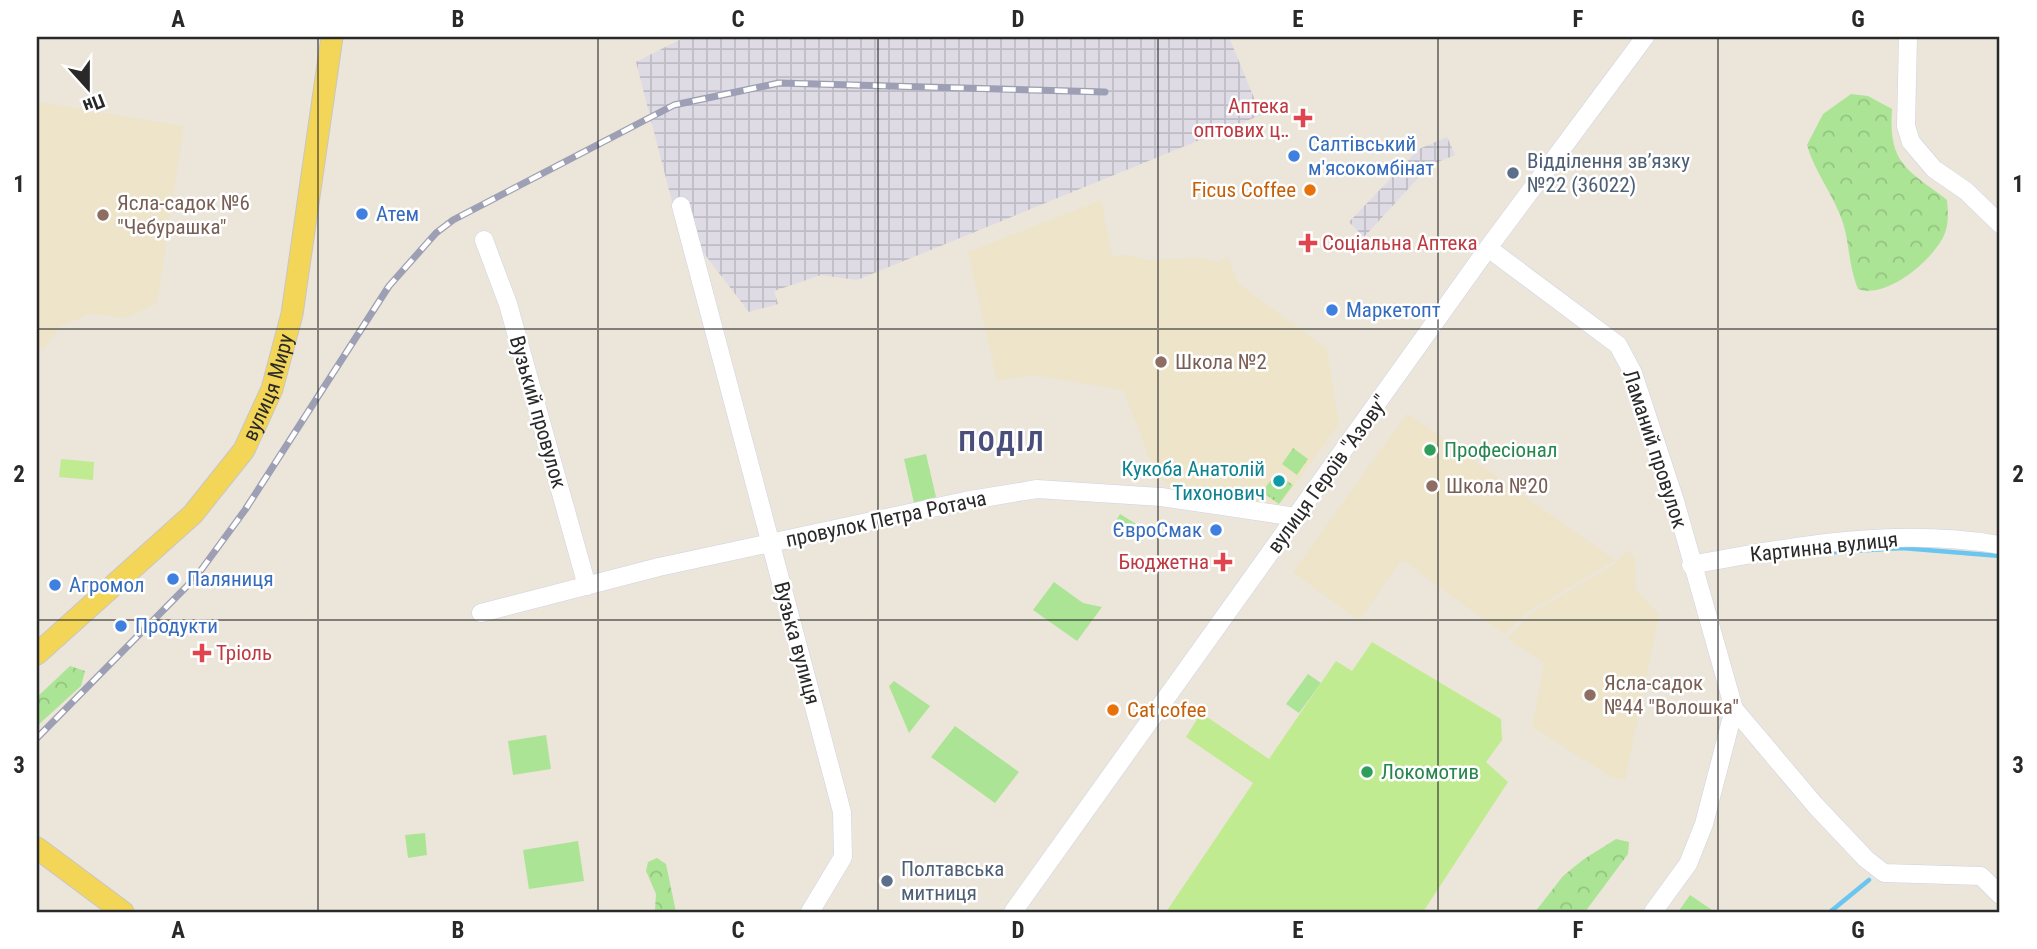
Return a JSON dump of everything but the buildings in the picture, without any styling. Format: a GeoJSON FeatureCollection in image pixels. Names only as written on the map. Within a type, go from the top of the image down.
{"type":"FeatureCollection","features":[{"type":"Feature","properties":{"kind":"main road","name":"вулиця Миру"},"geometry":{"type":"LineString","coordinates":[[37,654],[46,637],[193,514],[244,450],[272,389],[292,314],[332,37]]}},
{"type":"Feature","properties":{"kind":"main road"},"geometry":{"type":"LineString","coordinates":[[37,848],[123,912]]}},
{"type":"Feature","properties":{"kind":"street","name":"вулиця Героїв \"Азову\""},"geometry":{"type":"LineString","coordinates":[[1013,912],[1488,248],[1644,37]]}},
{"type":"Feature","properties":{"kind":"street"},"geometry":{"type":"LineString","coordinates":[[1908,37],[1906,126],[1911,142],[1934,169],[1966,191],[2000,224]]}},
{"type":"Feature","properties":{"kind":"street","name":"Вузька вулиця"},"geometry":{"type":"LineString","coordinates":[[681,206],[842,812],[843,857],[810,912]]}},
{"type":"Feature","properties":{"kind":"street","name":"Вузький провулок"},"geometry":{"type":"LineString","coordinates":[[484,240],[508,304],[587,586]]}},
{"type":"Feature","properties":{"kind":"street","name":"Ламаний провулок"},"geometry":{"type":"LineString","coordinates":[[1488,248],[1618,345],[1633,373],[1675,501],[1734,709],[1815,805],[1866,859],[1884,873],[1981,876],[2000,895]]}},
{"type":"Feature","properties":{"kind":"street","name":"провулок Петра Ротача"},"geometry":{"type":"LineString","coordinates":[[481,613],[771,543],[965,501],[1037,489],[1161,496],[1296,517]]}},
{"type":"Feature","properties":{"kind":"street","name":"Картинна вулиця"},"geometry":{"type":"LineString","coordinates":[[1691,565],[1789,547],[1885,536],[2000,545]]}},
{"type":"Feature","properties":{"kind":"street"},"geometry":{"type":"LineString","coordinates":[[1653,912],[1688,864],[1700,834],[1734,709]]}},
{"type":"Feature","properties":{"kind":"shaded area"},"geometry":{"type":"Polygon","coordinates":[[[685,37],[1229,37],[1261,115],[857,280],[821,275],[774,291],[778,304],[749,312],[676,217],[636,62],[685,37]]]}},
{"type":"Feature","properties":{"kind":"shaded area","name":"Ясла-садок №6 \"Чебурашка\""},"geometry":{"type":"Polygon","coordinates":[[[37,102],[184,126],[157,303],[126,318],[89,314],[61,326],[44,349],[37,348],[37,102]]]}},
{"type":"Feature","properties":{"kind":"shaded area"},"geometry":{"type":"Polygon","coordinates":[[[1447,137],[1455,155],[1430,165],[1364,237],[1349,222],[1419,149],[1447,137]]]}},
{"type":"Feature","properties":{"kind":"shaded area","name":"Школа №2"},"geometry":{"type":"Polygon","coordinates":[[[1101,200],[1112,256],[1127,255],[1148,260],[1198,258],[1218,262],[1228,257],[1238,283],[1327,349],[1339,424],[1278,508],[1173,491],[1155,472],[1123,390],[1035,375],[997,381],[968,252],[1101,200]]]}},
{"type":"Feature","properties":{"kind":"shaded area","name":"Школа №20"},"geometry":{"type":"Polygon","coordinates":[[[1407,413],[1615,560],[1528,612],[1504,634],[1402,560],[1359,621],[1293,572],[1407,413]]]}},
{"type":"Feature","properties":{"kind":"shaded area","name":"Ясла-садок №44 \"Волошка\""},"geometry":{"type":"Polygon","coordinates":[[[1626,550],[1635,558],[1636,589],[1659,615],[1625,780],[1611,777],[1532,727],[1544,663],[1507,639],[1530,614],[1616,563],[1626,550]]]}},
{"type":"Feature","properties":{"kind":"green space"},"geometry":{"type":"Polygon","coordinates":[[[1851,94],[1868,96],[1892,109],[1893,142],[1903,164],[1947,200],[1945,233],[1931,254],[1895,283],[1869,291],[1858,289],[1842,220],[1807,145],[1823,114],[1851,94]]]}},
{"type":"Feature","properties":{"kind":"green space"},"geometry":{"type":"Polygon","coordinates":[[[1293,448],[1308,459],[1297,475],[1282,464],[1293,448]]]}},
{"type":"Feature","properties":{"kind":"green space"},"geometry":{"type":"Polygon","coordinates":[[[926,454],[936,497],[914,503],[904,459],[926,454]]]}},
{"type":"Feature","properties":{"kind":"green space"},"geometry":{"type":"Polygon","coordinates":[[[61,459],[94,462],[93,480],[59,477],[61,459]]]}},
{"type":"Feature","properties":{"kind":"green space"},"geometry":{"type":"Polygon","coordinates":[[[1276,473],[1293,485],[1279,504],[1262,492],[1276,473]]]}},
{"type":"Feature","properties":{"kind":"green space"},"geometry":{"type":"Polygon","coordinates":[[[1120,514],[1141,527],[1134,538],[1113,526],[1120,514]]]}},
{"type":"Feature","properties":{"kind":"green space"},"geometry":{"type":"Polygon","coordinates":[[[1054,582],[1083,603],[1102,607],[1077,641],[1033,610],[1054,582]]]}},
{"type":"Feature","properties":{"kind":"green space","name":"Локомотив"},"geometry":{"type":"Polygon","coordinates":[[[1372,642],[1501,719],[1502,740],[1486,762],[1508,782],[1423,912],[1166,912],[1253,783],[1186,737],[1201,713],[1269,759],[1336,661],[1352,671],[1372,642]]]}},
{"type":"Feature","properties":{"kind":"green space"},"geometry":{"type":"Polygon","coordinates":[[[70,666],[85,671],[81,686],[37,726],[37,697],[70,666]]]}},
{"type":"Feature","properties":{"kind":"green space"},"geometry":{"type":"Polygon","coordinates":[[[1308,674],[1321,683],[1299,713],[1286,704],[1308,674]]]}},
{"type":"Feature","properties":{"kind":"green space"},"geometry":{"type":"Polygon","coordinates":[[[894,681],[930,706],[909,733],[889,686],[894,681]]]}},
{"type":"Feature","properties":{"kind":"green space"},"geometry":{"type":"Polygon","coordinates":[[[955,726],[1019,772],[995,803],[931,757],[955,726]]]}},
{"type":"Feature","properties":{"kind":"green space"},"geometry":{"type":"Polygon","coordinates":[[[546,735],[551,769],[513,775],[508,741],[546,735]]]}},
{"type":"Feature","properties":{"kind":"green space"},"geometry":{"type":"Polygon","coordinates":[[[425,833],[427,855],[408,858],[405,835],[425,833]]]}},
{"type":"Feature","properties":{"kind":"green space"},"geometry":{"type":"Polygon","coordinates":[[[1616,839],[1629,842],[1628,854],[1585,912],[1535,912],[1563,876],[1616,839]]]}},
{"type":"Feature","properties":{"kind":"green space"},"geometry":{"type":"Polygon","coordinates":[[[578,841],[584,881],[529,889],[523,850],[578,841]]]}},
{"type":"Feature","properties":{"kind":"green space"},"geometry":{"type":"Polygon","coordinates":[[[657,858],[666,864],[676,912],[655,910],[656,894],[646,871],[648,862],[657,858]]]}},
{"type":"Feature","properties":{"kind":"green space"},"geometry":{"type":"Polygon","coordinates":[[[1690,895],[1715,912],[1678,912],[1690,895]]]}},
{"type":"Feature","properties":{"kind":"waterway"},"geometry":{"type":"LineString","coordinates":[[1820,553],[1902,548],[2000,556]]}},
{"type":"Feature","properties":{"kind":"waterway"},"geometry":{"type":"LineString","coordinates":[[1830,912],[1869,880]]}},
{"type":"Feature","properties":{"kind":"railway"},"geometry":{"type":"LineString","coordinates":[[37,738],[196,577],[245,510],[389,286],[436,233],[453,220],[674,105],[779,83],[1105,92]]}},
{"type":"Feature","properties":{"kind":"place","name":"Аптека оптових ц‥"},"geometry":{"type":"Point","coordinates":[1303,118]}},
{"type":"Feature","properties":{"kind":"place","name":"Салтівський м'ясокомбінат"},"geometry":{"type":"Point","coordinates":[1294,156]}},
{"type":"Feature","properties":{"kind":"place","name":"Відділення зв’язку №22 (36022)"},"geometry":{"type":"Point","coordinates":[1513,173]}},
{"type":"Feature","properties":{"kind":"place","name":"Ficus Coffee"},"geometry":{"type":"Point","coordinates":[1310,190]}},
{"type":"Feature","properties":{"kind":"place","name":"Атем"},"geometry":{"type":"Point","coordinates":[362,214]}},
{"type":"Feature","properties":{"kind":"place","name":"Ясла-садок №6 \"Чебурашка\""},"geometry":{"type":"Point","coordinates":[103,215]}},
{"type":"Feature","properties":{"kind":"place","name":"Соціальна Аптека"},"geometry":{"type":"Point","coordinates":[1308,243]}},
{"type":"Feature","properties":{"kind":"place","name":"Маркетопт"},"geometry":{"type":"Point","coordinates":[1332,310]}},
{"type":"Feature","properties":{"kind":"place","name":"Школа №2"},"geometry":{"type":"Point","coordinates":[1161,362]}},
{"type":"Feature","properties":{"kind":"place","name":"Професіонал"},"geometry":{"type":"Point","coordinates":[1430,450]}},
{"type":"Feature","properties":{"kind":"place","name":"Кукоба Анатолій Тихонович"},"geometry":{"type":"Point","coordinates":[1279,481]}},
{"type":"Feature","properties":{"kind":"place","name":"Школа №20"},"geometry":{"type":"Point","coordinates":[1432,486]}},
{"type":"Feature","properties":{"kind":"place","name":"ЄвроСмак"},"geometry":{"type":"Point","coordinates":[1216,530]}},
{"type":"Feature","properties":{"kind":"place","name":"Бюджетна"},"geometry":{"type":"Point","coordinates":[1223,562]}},
{"type":"Feature","properties":{"kind":"place","name":"Паляниця"},"geometry":{"type":"Point","coordinates":[173,579]}},
{"type":"Feature","properties":{"kind":"place","name":"Агромол"},"geometry":{"type":"Point","coordinates":[55,585]}},
{"type":"Feature","properties":{"kind":"place","name":"Продукти"},"geometry":{"type":"Point","coordinates":[121,626]}},
{"type":"Feature","properties":{"kind":"place","name":"Тріоль"},"geometry":{"type":"Point","coordinates":[202,653]}},
{"type":"Feature","properties":{"kind":"place","name":"Ясла-садок №44 \"Волошка\""},"geometry":{"type":"Point","coordinates":[1590,695]}},
{"type":"Feature","properties":{"kind":"place","name":"Cat cofee"},"geometry":{"type":"Point","coordinates":[1113,710]}},
{"type":"Feature","properties":{"kind":"place","name":"Локомотив"},"geometry":{"type":"Point","coordinates":[1367,772]}},
{"type":"Feature","properties":{"kind":"place","name":"Полтавська митниця"},"geometry":{"type":"Point","coordinates":[887,881]}},
{"type":"Feature","properties":{"kind":"district","name":"ПОДІЛ"},"geometry":{"type":"Point","coordinates":[1002,441]}}]}
